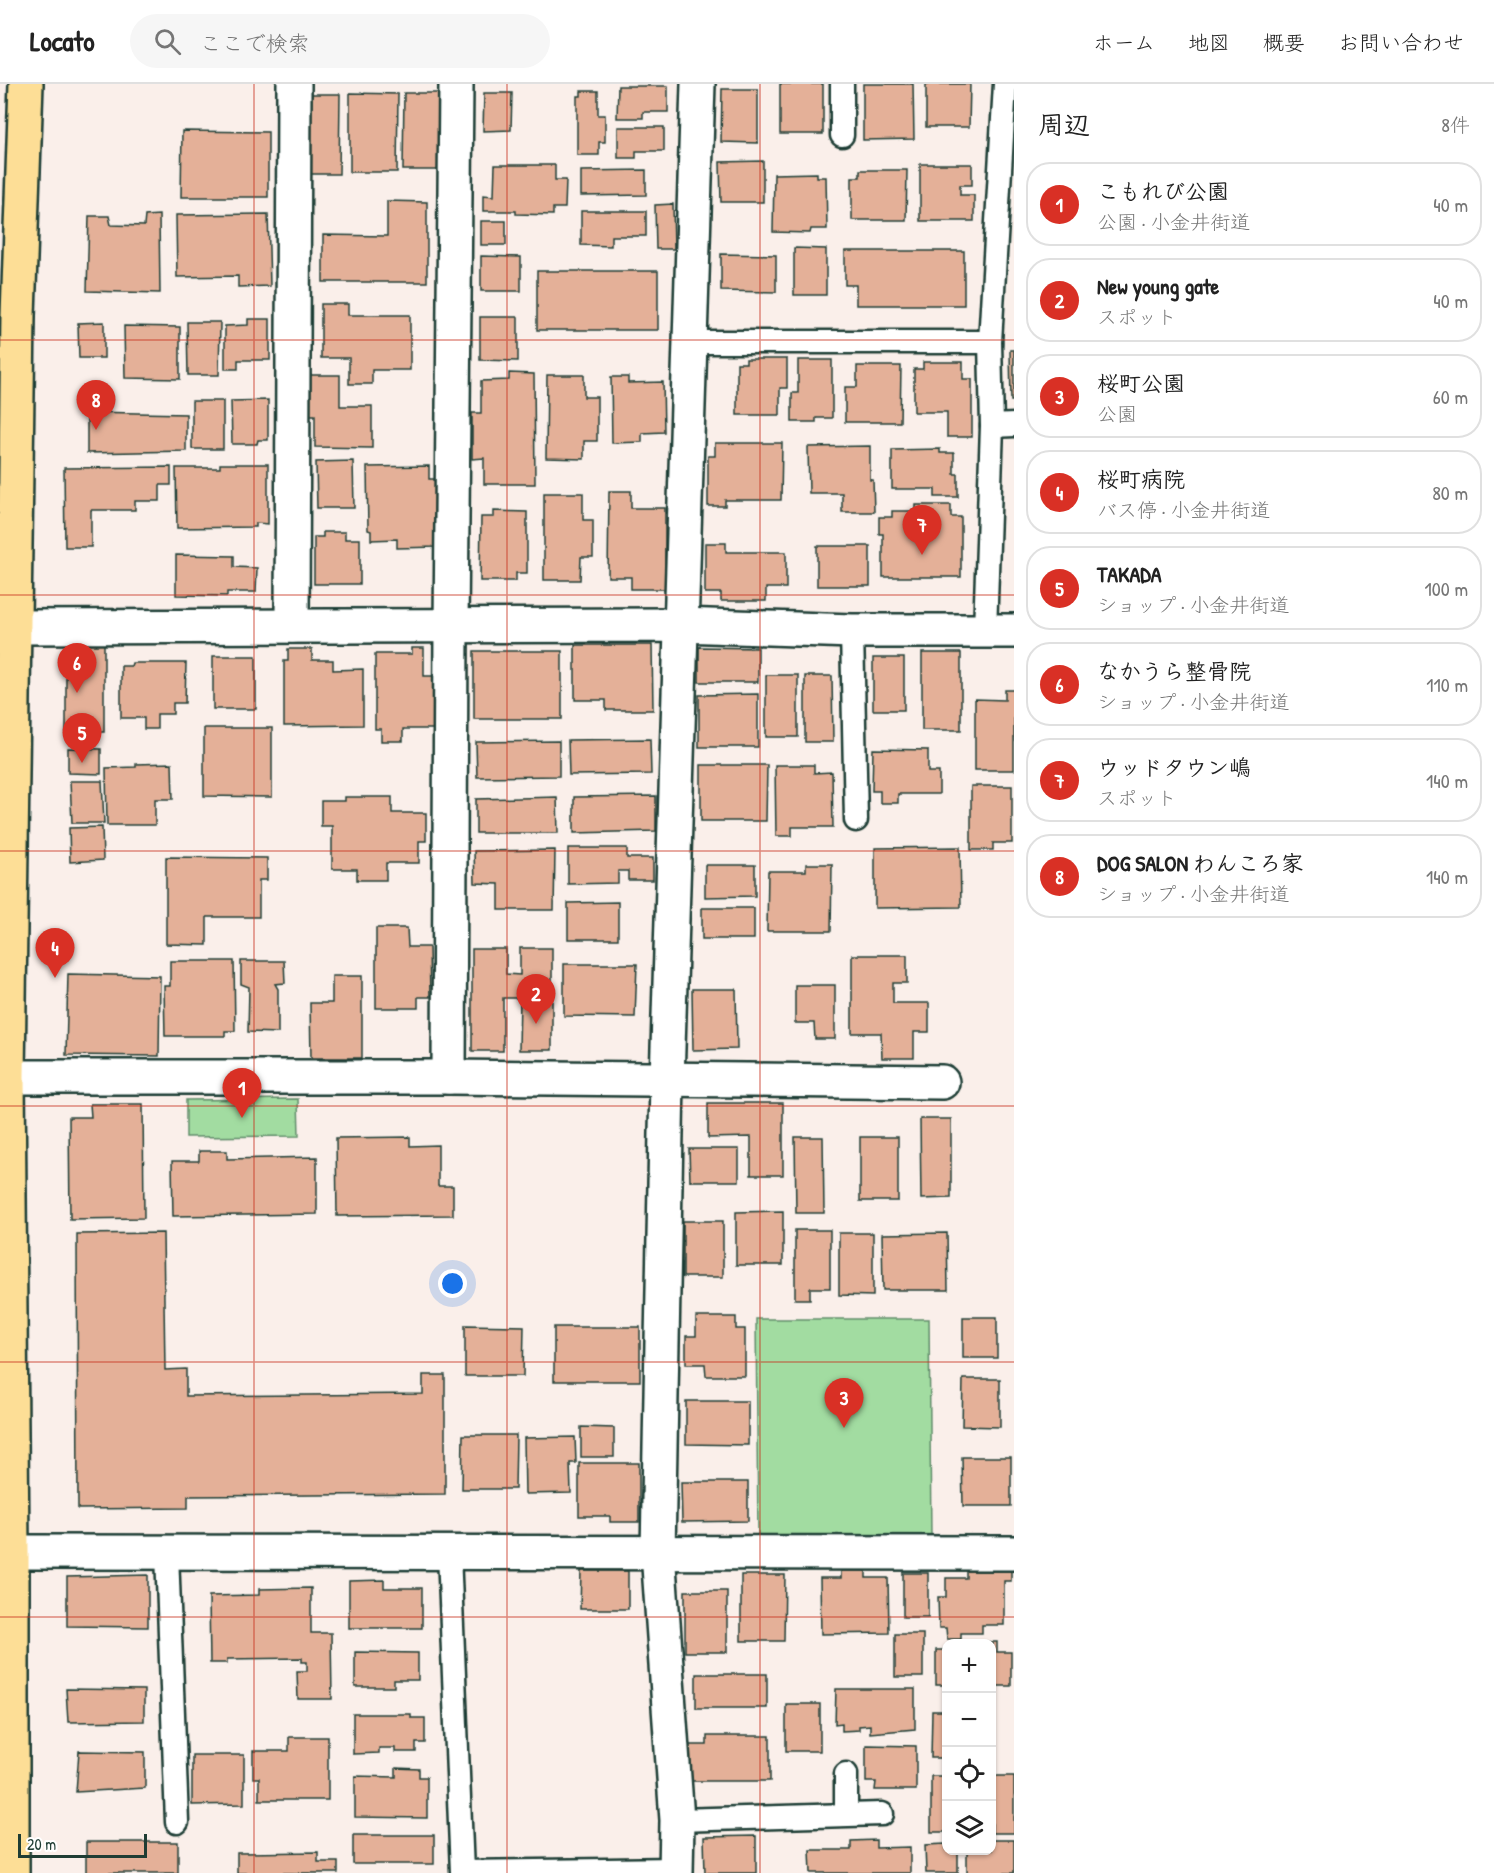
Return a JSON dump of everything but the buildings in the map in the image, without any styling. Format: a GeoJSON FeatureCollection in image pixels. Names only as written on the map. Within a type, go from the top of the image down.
{"type":"FeatureCollection","features":[{"type":"Feature","properties":{"kind":"main road"},"geometry":{"type":"LineString","coordinates":[[8,1855],[12,1552],[8,1077],[15,627],[9,315],[26,84]]}},
{"type":"Feature","properties":{"kind":"street"},"geometry":{"type":"LineString","coordinates":[[292,626],[294,84]]}},
{"type":"Feature","properties":{"kind":"street"},"geometry":{"type":"LineString","coordinates":[[450,1077],[456,84]]}},
{"type":"Feature","properties":{"kind":"street"},"geometry":{"type":"LineString","coordinates":[[676,1871],[677,1820],[658,1552],[667,1080],[698,84]]}},
{"type":"Feature","properties":{"kind":"street"},"geometry":{"type":"LineString","coordinates":[[15,627],[682,625],[852,631],[1000,631]]}},
{"type":"Feature","properties":{"kind":"street"},"geometry":{"type":"LineString","coordinates":[[8,1077],[450,1077],[667,1080],[900,1094],[942,1082]]}},
{"type":"Feature","properties":{"kind":"street"},"geometry":{"type":"LineString","coordinates":[[12,1552],[1014,1553]]}},
{"type":"Feature","properties":{"kind":"lane"},"geometry":{"type":"LineString","coordinates":[[842,84],[842,135]]}},
{"type":"Feature","properties":{"kind":"lane"},"geometry":{"type":"LineString","coordinates":[[1000,631],[990,342],[1005,84]]}},
{"type":"Feature","properties":{"kind":"lane"},"geometry":{"type":"LineString","coordinates":[[691,342],[990,342]]}},
{"type":"Feature","properties":{"kind":"lane"},"geometry":{"type":"LineString","coordinates":[[992,426],[1014,425]]}},
{"type":"Feature","properties":{"kind":"lane"},"geometry":{"type":"LineString","coordinates":[[852,631],[856,820]]}},
{"type":"Feature","properties":{"kind":"lane"},"geometry":{"type":"LineString","coordinates":[[167,1553],[177,1822]]}},
{"type":"Feature","properties":{"kind":"lane"},"geometry":{"type":"LineString","coordinates":[[450,1553],[462,1872],[676,1871]]}},
{"type":"Feature","properties":{"kind":"lane"},"geometry":{"type":"LineString","coordinates":[[846,1774],[846,1814]]}},
{"type":"Feature","properties":{"kind":"lane"},"geometry":{"type":"LineString","coordinates":[[677,1820],[882,1814]]}},
{"type":"Feature","properties":{"kind":"green space"},"geometry":{"type":"Polygon","coordinates":[[[298,1099],[299,1136],[186,1137],[186,1100],[298,1099]]]}},
{"type":"Feature","properties":{"kind":"green space"},"geometry":{"type":"Polygon","coordinates":[[[756,1319],[929,1319],[931,1538],[758,1537],[756,1319]]]}},
{"type":"Feature","properties":{"kind":"place","name":"DOG SALON わんころ家"},"geometry":{"type":"Point","coordinates":[96,430]}},
{"type":"Feature","properties":{"kind":"place","name":"ウッドタウン嶋"},"geometry":{"type":"Point","coordinates":[922,555]}},
{"type":"Feature","properties":{"kind":"place","name":"なかうら整骨院"},"geometry":{"type":"Point","coordinates":[77,693]}},
{"type":"Feature","properties":{"kind":"place","name":"TAKADA"},"geometry":{"type":"Point","coordinates":[82,763]}},
{"type":"Feature","properties":{"kind":"place","name":"桜町病院"},"geometry":{"type":"Point","coordinates":[55,978]}},
{"type":"Feature","properties":{"kind":"place","name":"New young gate"},"geometry":{"type":"Point","coordinates":[536,1024]}},
{"type":"Feature","properties":{"kind":"place","name":"こもれび公園"},"geometry":{"type":"Point","coordinates":[242,1118]}},
{"type":"Feature","properties":{"kind":"place","name":"桜町公園"},"geometry":{"type":"Point","coordinates":[844,1428]}}]}
